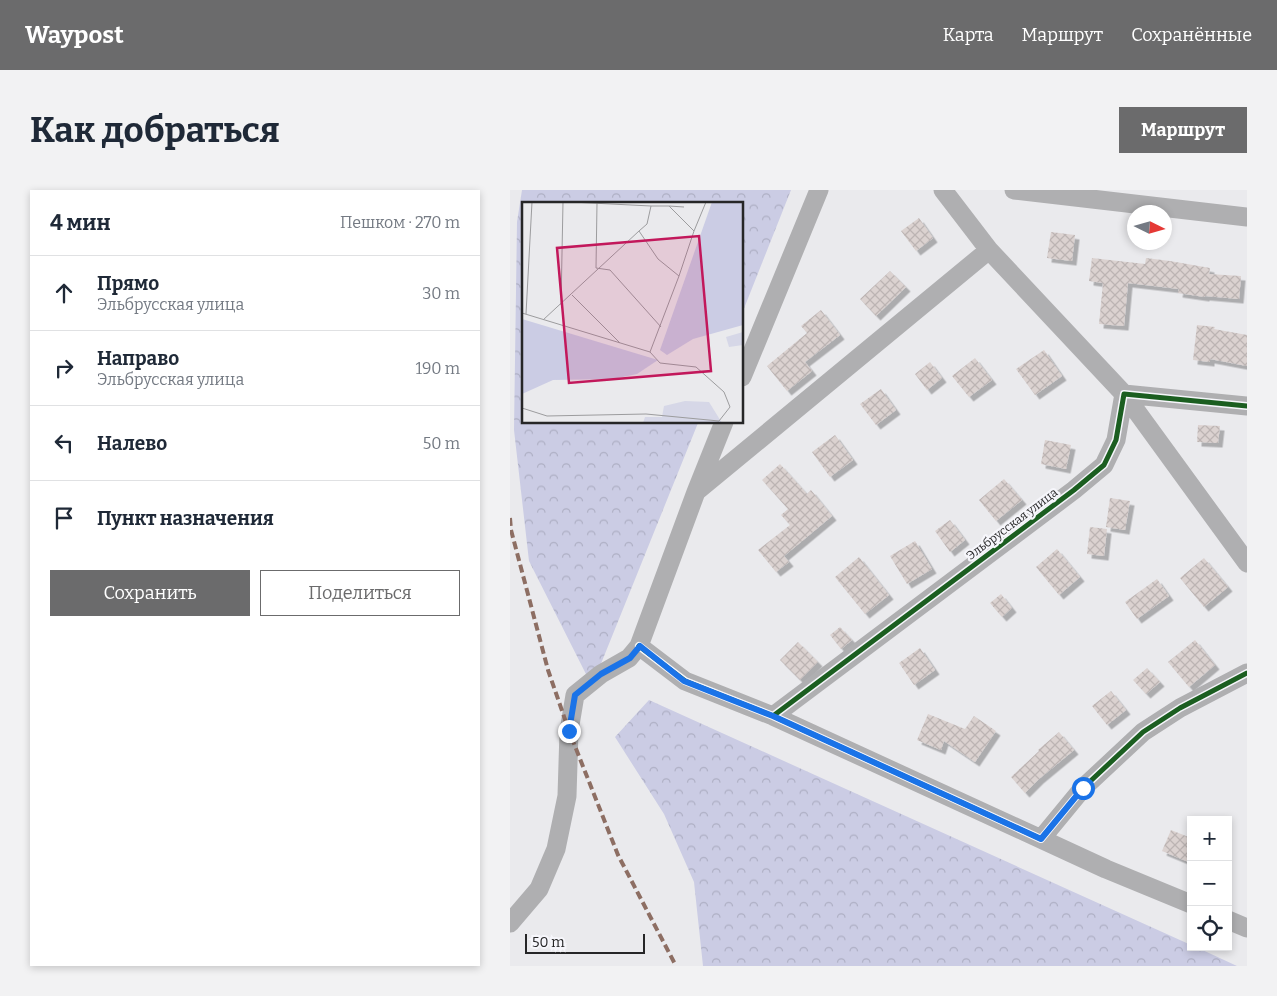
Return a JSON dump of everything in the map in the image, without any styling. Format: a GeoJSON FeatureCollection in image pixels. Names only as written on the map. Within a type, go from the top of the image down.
{"type":"FeatureCollection","features":[{"type":"Feature","properties":{"kind":"street"},"geometry":{"type":"LineString","coordinates":[[744,372],[819,190]]}},
{"type":"Feature","properties":{"kind":"street"},"geometry":{"type":"LineString","coordinates":[[943,190],[989,250],[1124,394],[1247,563]]}},
{"type":"Feature","properties":{"kind":"street"},"geometry":{"type":"LineString","coordinates":[[1014,190],[1247,217]]}},
{"type":"Feature","properties":{"kind":"street"},"geometry":{"type":"LineString","coordinates":[[696,492],[989,250]]}},
{"type":"Feature","properties":{"kind":"street"},"geometry":{"type":"LineString","coordinates":[[1124,394],[1247,406]]}},
{"type":"Feature","properties":{"kind":"street","name":"Эльбрусская улица"},"geometry":{"type":"LineString","coordinates":[[773,716],[1104,466],[1116,440],[1124,394]]}},
{"type":"Feature","properties":{"kind":"street"},"geometry":{"type":"LineString","coordinates":[[510,923],[539,889],[556,849],[567,796],[569,731],[575,695],[601,674],[630,658],[640,646],[696,492],[723,424]]}},
{"type":"Feature","properties":{"kind":"street"},"geometry":{"type":"LineString","coordinates":[[640,646],[684,681],[773,716],[1106,869],[1187,902]]}},
{"type":"Feature","properties":{"kind":"street"},"geometry":{"type":"LineString","coordinates":[[1041,839],[1083,788],[1143,732],[1180,708],[1247,673]]}},
{"type":"Feature","properties":{"kind":"street"},"geometry":{"type":"LineString","coordinates":[[1232,922],[1247,928]]}},
{"type":"Feature","properties":{"kind":"green space"},"geometry":{"type":"Polygon","coordinates":[[[522,190],[791,190],[744,308],[744,202],[522,202],[522,424],[698,424],[592,686],[529,561],[514,430],[517,222],[522,190]]]}},
{"type":"Feature","properties":{"kind":"green space"},"geometry":{"type":"Polygon","coordinates":[[[649,700],[1187,943],[1187,951],[1205,951],[1237,966],[703,966],[694,882],[664,814],[615,737],[649,700]]]}},
{"type":"Feature","properties":{"kind":"building"},"geometry":{"type":"Polygon","coordinates":[[[919,218],[933,238],[916,251],[901,231],[919,218]]]}},
{"type":"Feature","properties":{"kind":"building"},"geometry":{"type":"Polygon","coordinates":[[[1051,232],[1075,235],[1072,261],[1047,258],[1051,232]]]}},
{"type":"Feature","properties":{"kind":"building"},"geometry":{"type":"Polygon","coordinates":[[[1092,258],[1145,264],[1146,258],[1210,268],[1209,274],[1241,276],[1239,299],[1205,297],[1178,293],[1179,289],[1128,283],[1124,326],[1099,324],[1103,283],[1089,281],[1092,258]]]}},
{"type":"Feature","properties":{"kind":"building"},"geometry":{"type":"Polygon","coordinates":[[[890,271],[906,287],[876,316],[860,299],[890,271]]]}},
{"type":"Feature","properties":{"kind":"building"},"geometry":{"type":"Polygon","coordinates":[[[821,310],[840,335],[805,362],[812,371],[787,391],[767,366],[807,333],[801,326],[821,310]]]}},
{"type":"Feature","properties":{"kind":"building"},"geometry":{"type":"Polygon","coordinates":[[[1197,325],[1215,327],[1214,329],[1247,335],[1247,366],[1210,359],[1210,362],[1193,360],[1197,325]]]}},
{"type":"Feature","properties":{"kind":"building"},"geometry":{"type":"Polygon","coordinates":[[[1044,350],[1062,376],[1035,395],[1016,369],[1044,350]]]}},
{"type":"Feature","properties":{"kind":"building"},"geometry":{"type":"Polygon","coordinates":[[[975,358],[992,380],[969,397],[952,376],[975,358]]]}},
{"type":"Feature","properties":{"kind":"building"},"geometry":{"type":"Polygon","coordinates":[[[930,362],[942,378],[927,390],[915,374],[930,362]]]}},
{"type":"Feature","properties":{"kind":"building"},"geometry":{"type":"Polygon","coordinates":[[[881,389],[896,410],[876,425],[860,404],[881,389]]]}},
{"type":"Feature","properties":{"kind":"building"},"geometry":{"type":"Polygon","coordinates":[[[1198,425],[1220,426],[1218,443],[1197,442],[1198,425]]]}},
{"type":"Feature","properties":{"kind":"building"},"geometry":{"type":"Polygon","coordinates":[[[835,435],[853,460],[830,477],[812,452],[835,435]]]}},
{"type":"Feature","properties":{"kind":"building"},"geometry":{"type":"Polygon","coordinates":[[[1045,440],[1071,445],[1066,469],[1041,464],[1045,440]]]}},
{"type":"Feature","properties":{"kind":"building"},"geometry":{"type":"Polygon","coordinates":[[[780,464],[807,494],[811,490],[832,516],[784,556],[789,562],[776,572],[758,550],[790,525],[781,515],[788,509],[762,480],[780,464]]]}},
{"type":"Feature","properties":{"kind":"building"},"geometry":{"type":"Polygon","coordinates":[[[1004,479],[1022,500],[996,521],[979,500],[1004,479]]]}},
{"type":"Feature","properties":{"kind":"building"},"geometry":{"type":"Polygon","coordinates":[[[1110,498],[1130,501],[1125,530],[1106,527],[1110,498]]]}},
{"type":"Feature","properties":{"kind":"building"},"geometry":{"type":"Polygon","coordinates":[[[950,520],[965,540],[950,552],[935,531],[950,520]]]}},
{"type":"Feature","properties":{"kind":"building"},"geometry":{"type":"Polygon","coordinates":[[[1090,527],[1107,529],[1104,556],[1087,554],[1090,527]]]}},
{"type":"Feature","properties":{"kind":"building"},"geometry":{"type":"Polygon","coordinates":[[[915,541],[932,569],[907,584],[890,556],[915,541]]]}},
{"type":"Feature","properties":{"kind":"building"},"geometry":{"type":"Polygon","coordinates":[[[1057,549],[1080,577],[1059,595],[1036,567],[1057,549]]]}},
{"type":"Feature","properties":{"kind":"building"},"geometry":{"type":"Polygon","coordinates":[[[859,557],[889,595],[865,614],[835,577],[859,557]]]}},
{"type":"Feature","properties":{"kind":"building"},"geometry":{"type":"Polygon","coordinates":[[[1204,558],[1228,587],[1204,607],[1180,578],[1204,558]]]}},
{"type":"Feature","properties":{"kind":"building"},"geometry":{"type":"Polygon","coordinates":[[[1157,579],[1169,596],[1137,619],[1125,602],[1157,579]]]}},
{"type":"Feature","properties":{"kind":"building"},"geometry":{"type":"Polygon","coordinates":[[[1001,594],[1012,608],[1002,617],[990,603],[1001,594]]]}},
{"type":"Feature","properties":{"kind":"building"},"geometry":{"type":"Polygon","coordinates":[[[840,627],[852,640],[841,649],[830,635],[840,627]]]}},
{"type":"Feature","properties":{"kind":"building"},"geometry":{"type":"Polygon","coordinates":[[[1195,640],[1215,665],[1189,687],[1168,662],[1195,640]]]}},
{"type":"Feature","properties":{"kind":"building"},"geometry":{"type":"Polygon","coordinates":[[[798,642],[818,662],[800,680],[780,660],[798,642]]]}},
{"type":"Feature","properties":{"kind":"building"},"geometry":{"type":"Polygon","coordinates":[[[920,648],[935,670],[914,685],[899,663],[920,648]]]}},
{"type":"Feature","properties":{"kind":"building"},"geometry":{"type":"Polygon","coordinates":[[[1147,668],[1160,682],[1146,694],[1133,680],[1147,668]]]}},
{"type":"Feature","properties":{"kind":"building"},"geometry":{"type":"Polygon","coordinates":[[[1111,691],[1126,710],[1107,725],[1092,706],[1111,691]]]}},
{"type":"Feature","properties":{"kind":"building"},"geometry":{"type":"Polygon","coordinates":[[[928,714],[965,729],[974,716],[996,731],[975,762],[944,741],[941,750],[917,740],[928,714]]]}},
{"type":"Feature","properties":{"kind":"building"},"geometry":{"type":"Polygon","coordinates":[[[1059,732],[1074,750],[1025,793],[1011,777],[1059,732]]]}},
{"type":"Feature","properties":{"kind":"building"},"geometry":{"type":"Polygon","coordinates":[[[1171,830],[1187,836],[1187,861],[1162,851],[1171,830]]]}},
{"type":"Feature","properties":{"kind":"marked path"},"geometry":{"type":"LineString","coordinates":[[510,518],[511,530],[548,670],[569,731],[618,855],[676,966]]}},
{"type":"Feature","properties":{"kind":"cycle path"},"geometry":{"type":"LineString","coordinates":[[773,716],[1074,490],[1104,465],[1116,440],[1124,394],[1247,406]]}},
{"type":"Feature","properties":{"kind":"cycle path"},"geometry":{"type":"LineString","coordinates":[[639,646],[685,681],[773,716],[1041,839],[1083,788],[1143,732],[1180,708],[1247,673]]}},
{"type":"Feature","properties":{"kind":"route"},"geometry":{"type":"LineString","coordinates":[[569,731],[575,695],[601,674],[630,658],[640,646],[684,681],[773,716],[1041,839],[1083,788]]}}]}
